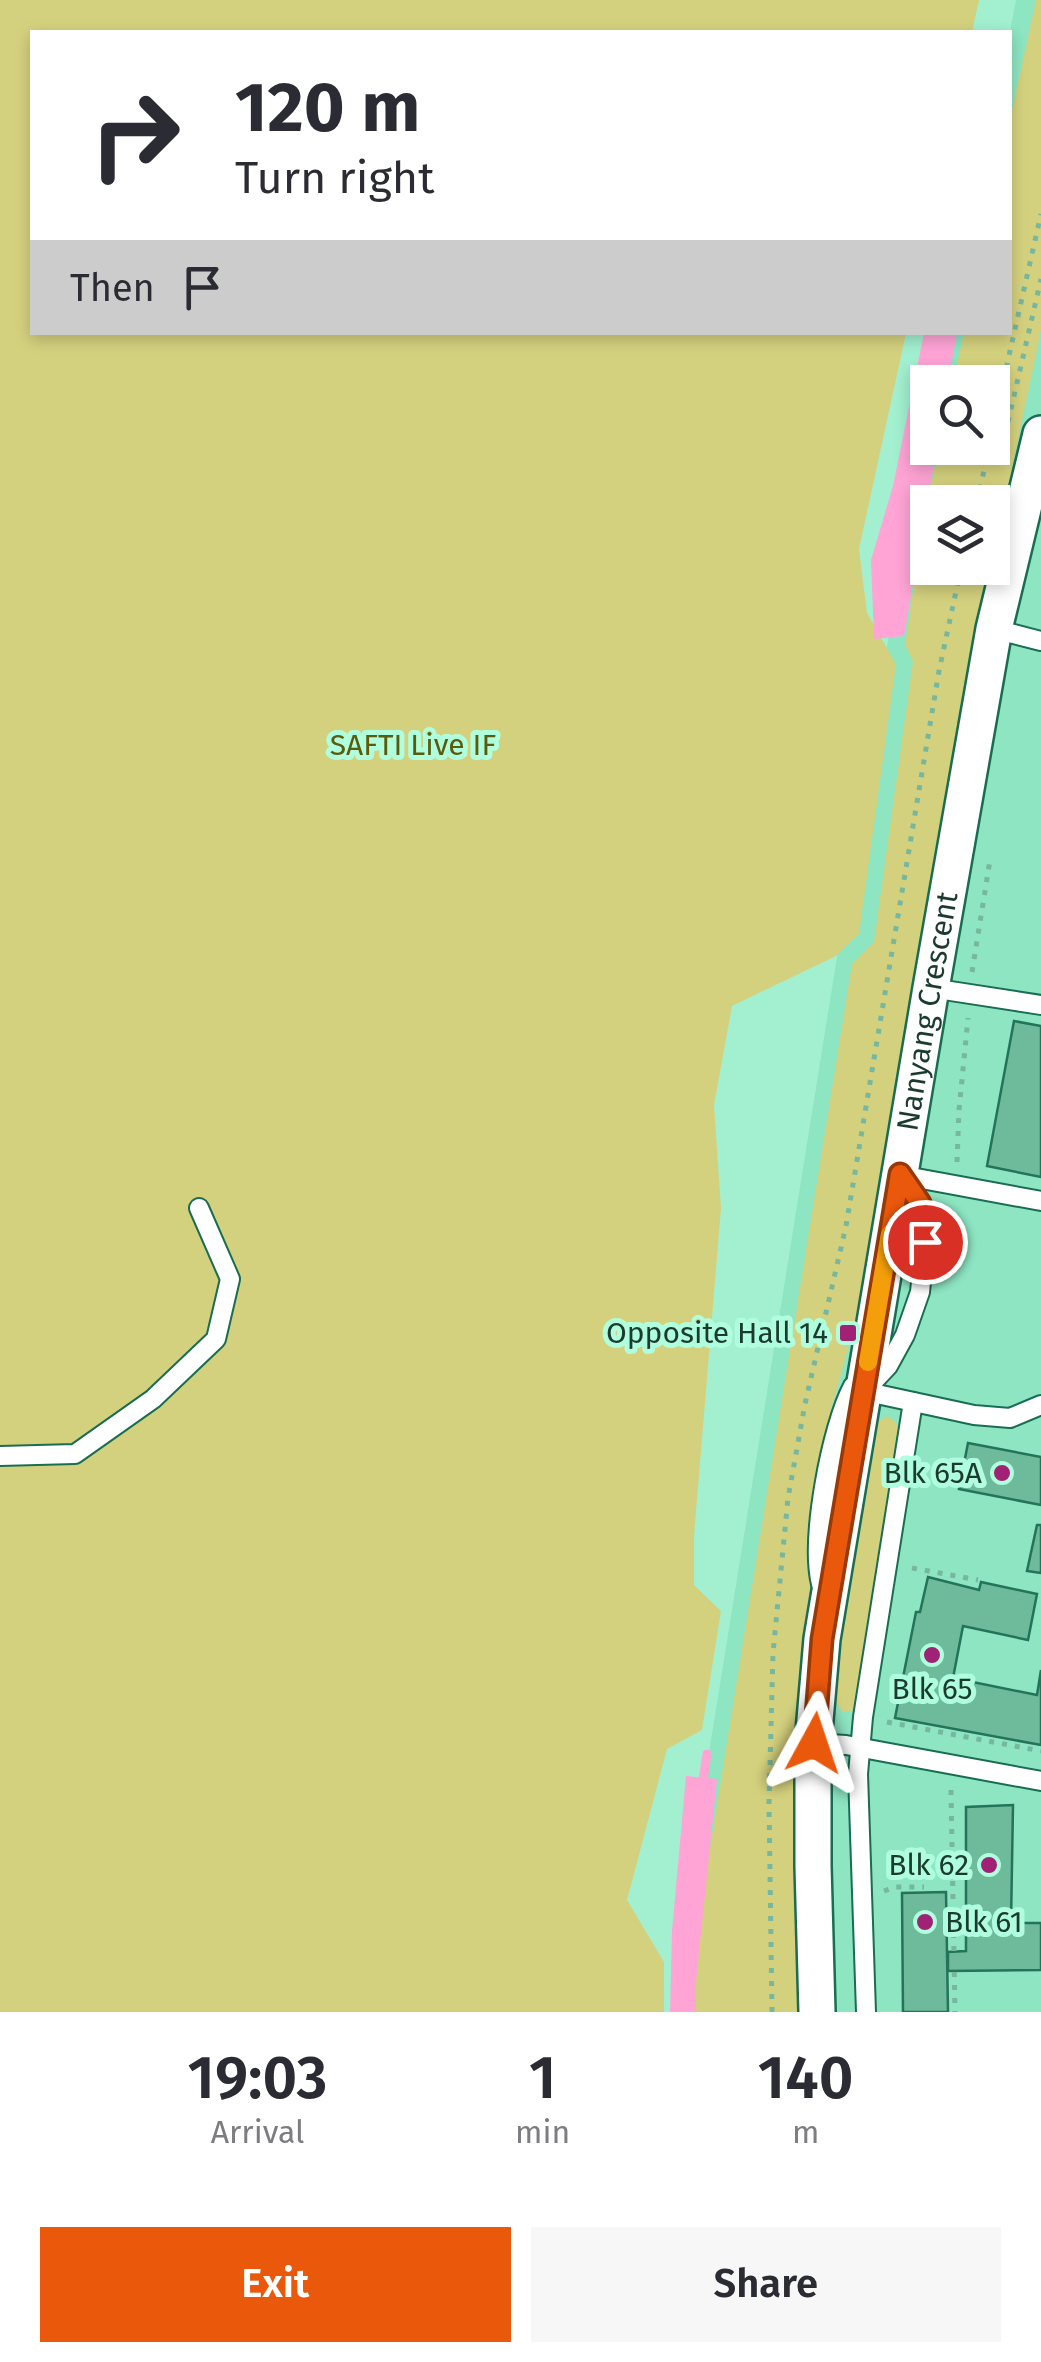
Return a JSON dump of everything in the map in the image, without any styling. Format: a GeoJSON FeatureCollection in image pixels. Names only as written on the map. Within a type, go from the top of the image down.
{"type":"FeatureCollection","features":[{"type":"Feature","properties":{"kind":"street","name":"Nanyang Crescent"},"geometry":{"type":"LineString","coordinates":[[817,2012],[814,1743],[822,1639],[1024,432]]}},
{"type":"Feature","properties":{"kind":"lane"},"geometry":{"type":"LineString","coordinates":[[994,629],[1041,641]]}},
{"type":"Feature","properties":{"kind":"lane"},"geometry":{"type":"LineString","coordinates":[[931,988],[1041,1006]]}},
{"type":"Feature","properties":{"kind":"lane"},"geometry":{"type":"LineString","coordinates":[[900,1174],[1041,1201]]}},
{"type":"Feature","properties":{"kind":"lane"},"geometry":{"type":"LineString","coordinates":[[863,1391],[888,1366],[905,1336],[920,1292],[925,1242],[920,1203],[900,1174]]}},
{"type":"Feature","properties":{"kind":"lane"},"geometry":{"type":"LineString","coordinates":[[0,1456],[76,1454],[153,1399],[216,1339],[230,1279],[199,1208]]}},
{"type":"Feature","properties":{"kind":"lane"},"geometry":{"type":"LineString","coordinates":[[827,1609],[817,1568],[827,1475],[843,1405],[870,1353]]}},
{"type":"Feature","properties":{"kind":"lane"},"geometry":{"type":"LineString","coordinates":[[863,1391],[974,1415],[1010,1418],[1041,1405]]}},
{"type":"Feature","properties":{"kind":"lane"},"geometry":{"type":"LineString","coordinates":[[866,2012],[858,1774],[912,1402]]}},
{"type":"Feature","properties":{"kind":"lane"},"geometry":{"type":"LineString","coordinates":[[814,1743],[1041,1781]]}},
{"type":"Feature","properties":{"kind":"path"},"geometry":{"type":"LineString","coordinates":[[1007,365],[1041,214]]}},
{"type":"Feature","properties":{"kind":"path"},"geometry":{"type":"LineString","coordinates":[[1024,432],[1041,279]]}},
{"type":"Feature","properties":{"kind":"path"},"geometry":{"type":"LineString","coordinates":[[772,2012],[769,1802],[773,1653],[788,1498],[804,1404],[846,1226],[939,671],[957,585]]}},
{"type":"Feature","properties":{"kind":"path"},"geometry":{"type":"LineString","coordinates":[[956,1185],[970,992],[992,844]]}},
{"type":"Feature","properties":{"kind":"path"},"geometry":{"type":"LineString","coordinates":[[925,1570],[978,1580]]}},
{"type":"Feature","properties":{"kind":"path"},"geometry":{"type":"LineString","coordinates":[[864,1716],[1041,1751]]}},
{"type":"Feature","properties":{"kind":"path"},"geometry":{"type":"LineString","coordinates":[[952,1790],[955,2012]]}},
{"type":"Feature","properties":{"kind":"path"},"geometry":{"type":"LineString","coordinates":[[895,1886],[924,1887]]}},
{"type":"Feature","properties":{"kind":"shaded area"},"geometry":{"type":"Polygon","coordinates":[[[1016,0],[1041,0],[1041,2012],[674,2012],[690,1871],[910,507],[910,585],[1010,585],[1010,485],[917,485],[923,465],[1010,465],[1010,365],[939,365],[946,335],[1012,335],[1010,30],[1016,0]]]}},
{"type":"Feature","properties":{"kind":"shaded area"},"geometry":{"type":"Polygon","coordinates":[[[924,335],[957,335],[951,365],[918,365],[924,335]]]}},
{"type":"Feature","properties":{"kind":"shaded area"},"geometry":{"type":"Polygon","coordinates":[[[910,402],[910,465],[934,465],[931,485],[910,485],[913,585],[904,636],[874,639],[871,560],[893,486],[910,402]]]}},
{"type":"Feature","properties":{"kind":"shaded area"},"geometry":{"type":"Polygon","coordinates":[[[686,1776],[717,1779],[696,2012],[670,2012],[672,1931],[686,1776]]]}},
{"type":"Feature","properties":{"kind":"green space","name":"SAFTI Live IF"},"geometry":{"type":"Polygon","coordinates":[[[0,0],[979,0],[972,30],[30,30],[30,335],[906,335],[859,549],[867,613],[896,664],[859,934],[836,956],[732,1006],[714,1105],[721,1208],[694,1536],[694,1585],[721,1611],[702,1730],[667,1749],[627,1900],[664,1962],[664,2012],[0,2012],[0,0]]]}},
{"type":"Feature","properties":{"kind":"green space"},"geometry":{"type":"Polygon","coordinates":[[[1036,0],[1041,0],[1041,330],[1008,485],[931,485],[935,465],[1010,465],[1010,365],[957,365],[964,335],[1012,335],[1012,110],[1036,0]]]}},
{"type":"Feature","properties":{"kind":"green space"},"geometry":{"type":"Polygon","coordinates":[[[914,585],[987,585],[964,686],[860,1306],[831,1409],[815,1526],[798,1724],[799,2012],[690,2012],[706,1873],[852,964],[874,942],[913,661],[905,645],[914,585]]]}},
{"type":"Feature","properties":{"kind":"green space"},"geometry":{"type":"Polygon","coordinates":[[[886,1416],[895,1421],[899,1431],[854,1710],[842,1712],[833,1698],[833,1687],[873,1431],[886,1416]]]}},
{"type":"Feature","properties":{"kind":"building"},"geometry":{"type":"Polygon","coordinates":[[[1014,1021],[1041,1026],[1041,1177],[987,1166],[1014,1021]]]}},
{"type":"Feature","properties":{"kind":"building","name":"Blk 65A"},"geometry":{"type":"Polygon","coordinates":[[[968,1443],[1041,1457],[1041,1505],[959,1489],[968,1443]]]}},
{"type":"Feature","properties":{"kind":"building","name":"Blk 65A"},"geometry":{"type":"Polygon","coordinates":[[[1037,1525],[1041,1525],[1041,1573],[1027,1571],[1037,1525]]]}},
{"type":"Feature","properties":{"kind":"building","name":"Blk 65"},"geometry":{"type":"Polygon","coordinates":[[[928,1577],[979,1590],[981,1582],[1037,1594],[1028,1640],[963,1626],[953,1678],[1037,1695],[1041,1670],[1041,1745],[895,1718],[916,1612],[920,1612],[928,1577]]]}},
{"type":"Feature","properties":{"kind":"building","name":"Blk 62"},"geometry":{"type":"Polygon","coordinates":[[[1013,1805],[1011,1923],[1041,1923],[1041,1970],[948,1971],[948,1952],[966,1951],[966,1807],[1013,1805]]]}},
{"type":"Feature","properties":{"kind":"building","name":"Blk 61"},"geometry":{"type":"Polygon","coordinates":[[[946,1892],[948,2012],[903,2012],[902,1893],[946,1892]]]}},
{"type":"Feature","properties":{"kind":"waterway"},"geometry":{"type":"LineString","coordinates":[[702,1786],[707,1754]]}},
{"type":"Feature","properties":{"kind":"slow traffic"},"geometry":{"type":"LineString","coordinates":[[868,1362],[890,1234]]}},
{"type":"Feature","properties":{"kind":"place","name":"Opposite Hall 14"},"geometry":{"type":"Point","coordinates":[848,1333]}},
{"type":"Feature","properties":{"kind":"place","name":"Blk 65A"},"geometry":{"type":"Point","coordinates":[1002,1473]}},
{"type":"Feature","properties":{"kind":"place","name":"Blk 65"},"geometry":{"type":"Point","coordinates":[932,1655]}},
{"type":"Feature","properties":{"kind":"place","name":"Blk 62"},"geometry":{"type":"Point","coordinates":[989,1865]}},
{"type":"Feature","properties":{"kind":"place","name":"Blk 61"},"geometry":{"type":"Point","coordinates":[925,1922]}},
{"type":"Feature","properties":{"kind":"route"},"geometry":{"type":"LineString","coordinates":[[814,1743],[822,1639],[900,1174],[920,1203],[925,1242]]}}]}
